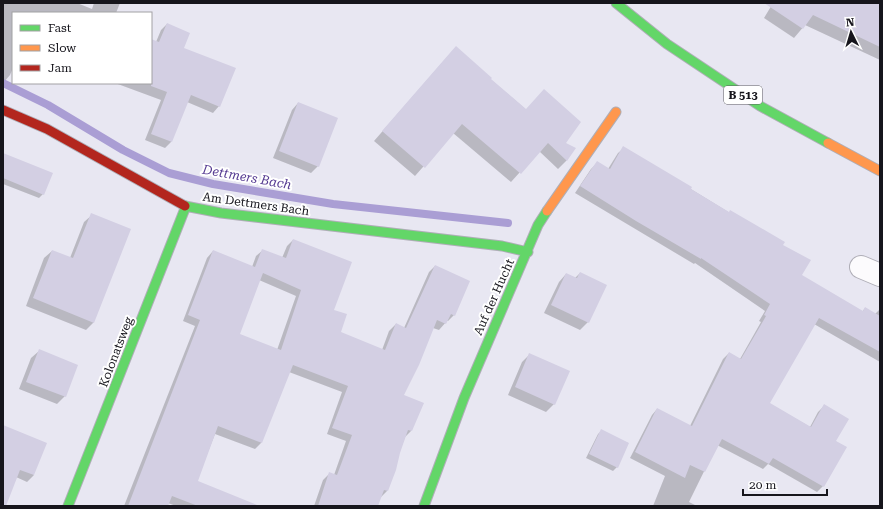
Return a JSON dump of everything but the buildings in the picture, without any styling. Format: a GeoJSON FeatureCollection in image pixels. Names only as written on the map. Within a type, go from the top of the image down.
{"type":"FeatureCollection","features":[{"type":"Feature","properties":{"kind":"street","name":"B 513"},"geometry":{"type":"LineString","coordinates":[[616,3],[667,44],[760,106],[880,171]]}},
{"type":"Feature","properties":{"kind":"street","name":"Am Dettmers Bach"},"geometry":{"type":"LineString","coordinates":[[3,110],[47,129],[186,206],[221,213],[502,246],[528,252]]}},
{"type":"Feature","properties":{"kind":"street","name":"Auf der Hucht"},"geometry":{"type":"LineString","coordinates":[[424,506],[464,398],[538,226],[616,112]]}},
{"type":"Feature","properties":{"kind":"street","name":"Kolonatsweg"},"geometry":{"type":"LineString","coordinates":[[68,506],[186,206]]}},
{"type":"Feature","properties":{"kind":"waterway","name":"Dettmers Bach"},"geometry":{"type":"LineString","coordinates":[[3,83],[48,105],[123,150],[169,173],[213,184],[333,204],[508,223]]}},
{"type":"Feature","properties":{"kind":"traffic: fast"},"geometry":{"type":"LineString","coordinates":[[616,3],[667,44],[760,106],[828,143]]}},
{"type":"Feature","properties":{"kind":"traffic: fast"},"geometry":{"type":"LineString","coordinates":[[185,206],[221,213],[502,246],[528,252]]}},
{"type":"Feature","properties":{"kind":"traffic: fast"},"geometry":{"type":"LineString","coordinates":[[68,506],[186,206]]}},
{"type":"Feature","properties":{"kind":"traffic: fast"},"geometry":{"type":"LineString","coordinates":[[424,506],[464,398],[538,225],[547,211]]}},
{"type":"Feature","properties":{"kind":"traffic: slow"},"geometry":{"type":"LineString","coordinates":[[547,211],[616,112]]}},
{"type":"Feature","properties":{"kind":"traffic: slow"},"geometry":{"type":"LineString","coordinates":[[828,143],[880,171]]}},
{"type":"Feature","properties":{"kind":"traffic: jam"},"geometry":{"type":"LineString","coordinates":[[3,110],[47,129],[185,206]]}}]}
